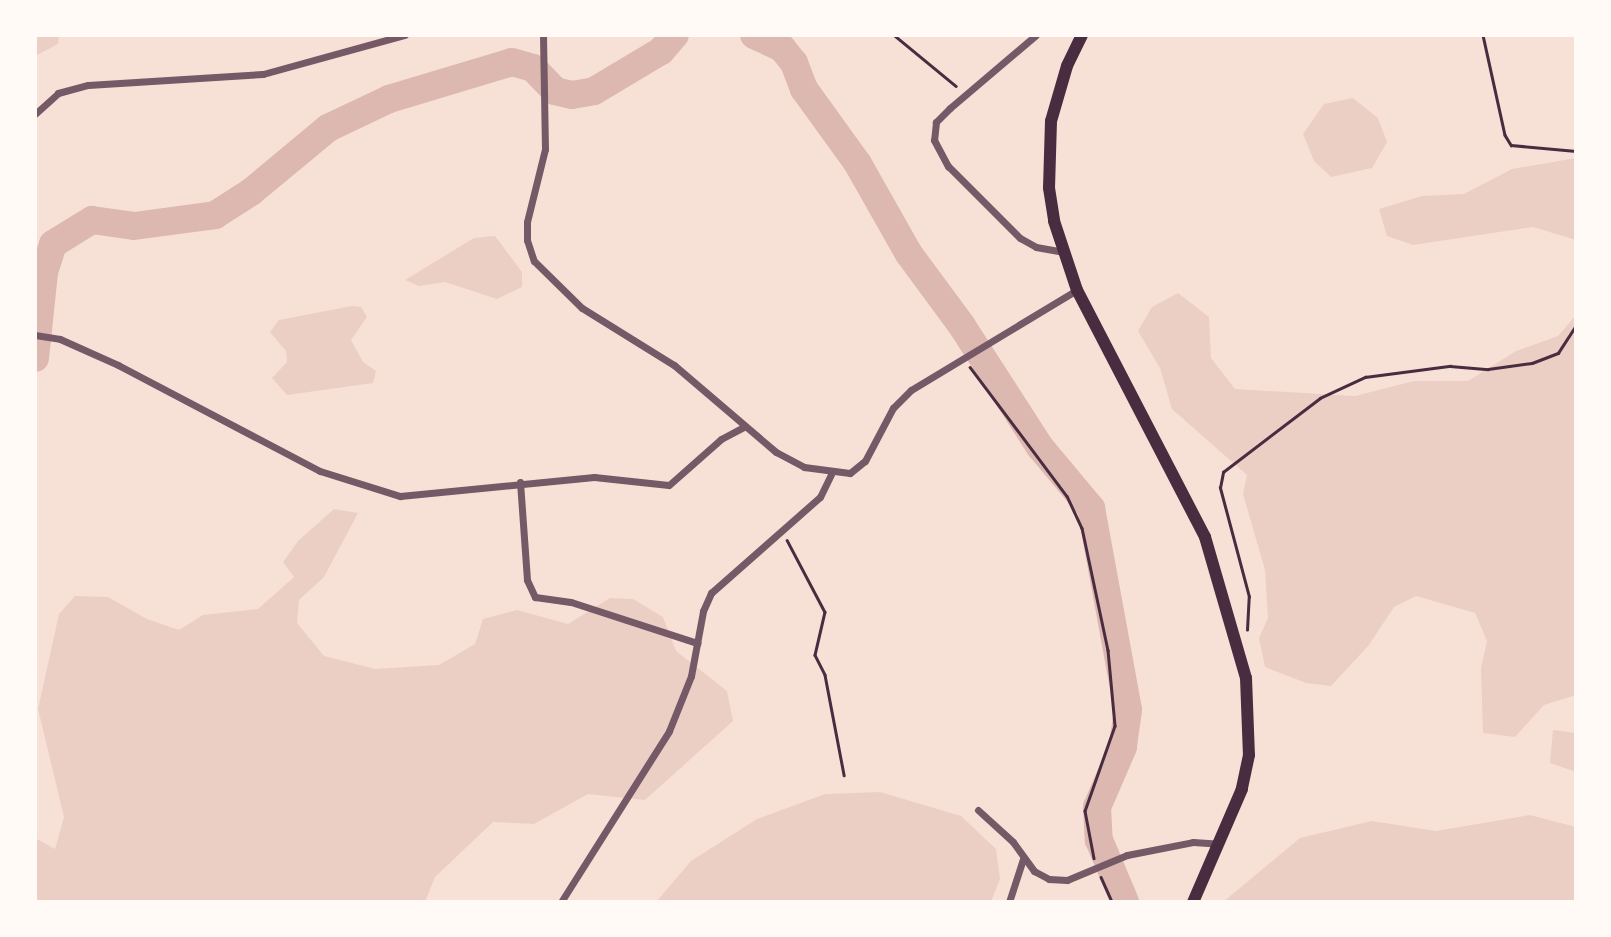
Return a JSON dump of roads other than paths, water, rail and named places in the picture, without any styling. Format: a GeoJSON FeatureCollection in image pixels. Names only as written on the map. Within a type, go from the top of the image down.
{"type":"FeatureCollection","features":[{"type":"Feature","properties":{"kind":"main road"},"geometry":{"type":"LineString","coordinates":[[1082,35],[1055,103],[1049,150],[1049,188],[1063,252],[1077,290],[1205,537],[1238,640],[1250,720],[1249,755],[1242,789],[1193,902]]}},
{"type":"Feature","properties":{"kind":"street"},"geometry":{"type":"LineString","coordinates":[[359,35],[370,42]]}},
{"type":"Feature","properties":{"kind":"street"},"geometry":{"type":"LineString","coordinates":[[35,114],[58,93],[88,85],[263,74],[370,42],[405,35]]}},
{"type":"Feature","properties":{"kind":"street"},"geometry":{"type":"LineString","coordinates":[[543,35],[543,173],[527,222],[527,240],[534,261],[582,308],[674,365],[776,452],[804,467],[831,474],[850,473],[865,461],[893,408],[911,390],[965,354],[1077,290]]}},
{"type":"Feature","properties":{"kind":"street"},"geometry":{"type":"LineString","coordinates":[[1036,35],[936,122],[938,153],[1020,238],[1036,247],[1063,252]]}},
{"type":"Feature","properties":{"kind":"street"},"geometry":{"type":"LineString","coordinates":[[35,335],[46,336],[200,404],[320,471],[379,492],[428,495],[520,482],[594,477],[669,485],[721,439],[745,426]]}},
{"type":"Feature","properties":{"kind":"street"},"geometry":{"type":"LineString","coordinates":[[561,902],[618,808],[658,753],[691,676],[711,593],[820,497],[831,474]]}},
{"type":"Feature","properties":{"kind":"street"},"geometry":{"type":"LineString","coordinates":[[520,482],[525,567],[529,591],[535,597],[571,602],[697,643]]}},
{"type":"Feature","properties":{"kind":"street"},"geometry":{"type":"LineString","coordinates":[[978,810],[1013,842],[1023,859],[1049,879],[1067,880],[1116,858],[1193,842],[1220,844]]}},
{"type":"Feature","properties":{"kind":"street"},"geometry":{"type":"LineString","coordinates":[[1009,902],[1023,859]]}},
{"type":"Feature","properties":{"kind":"waterway"},"geometry":{"type":"LineString","coordinates":[[35,358],[44,272],[53,244],[92,220],[134,226],[215,215],[251,192],[328,128],[389,99],[512,62],[533,68],[555,91],[572,95],[594,91],[661,51],[675,35]]}},
{"type":"Feature","properties":{"kind":"waterway"},"geometry":{"type":"LineString","coordinates":[[754,35],[782,48],[794,63],[804,89],[858,164],[909,254],[962,326],[1040,447],[1091,508],[1128,710],[1123,747],[1097,807],[1099,840],[1125,902]]}}]}
